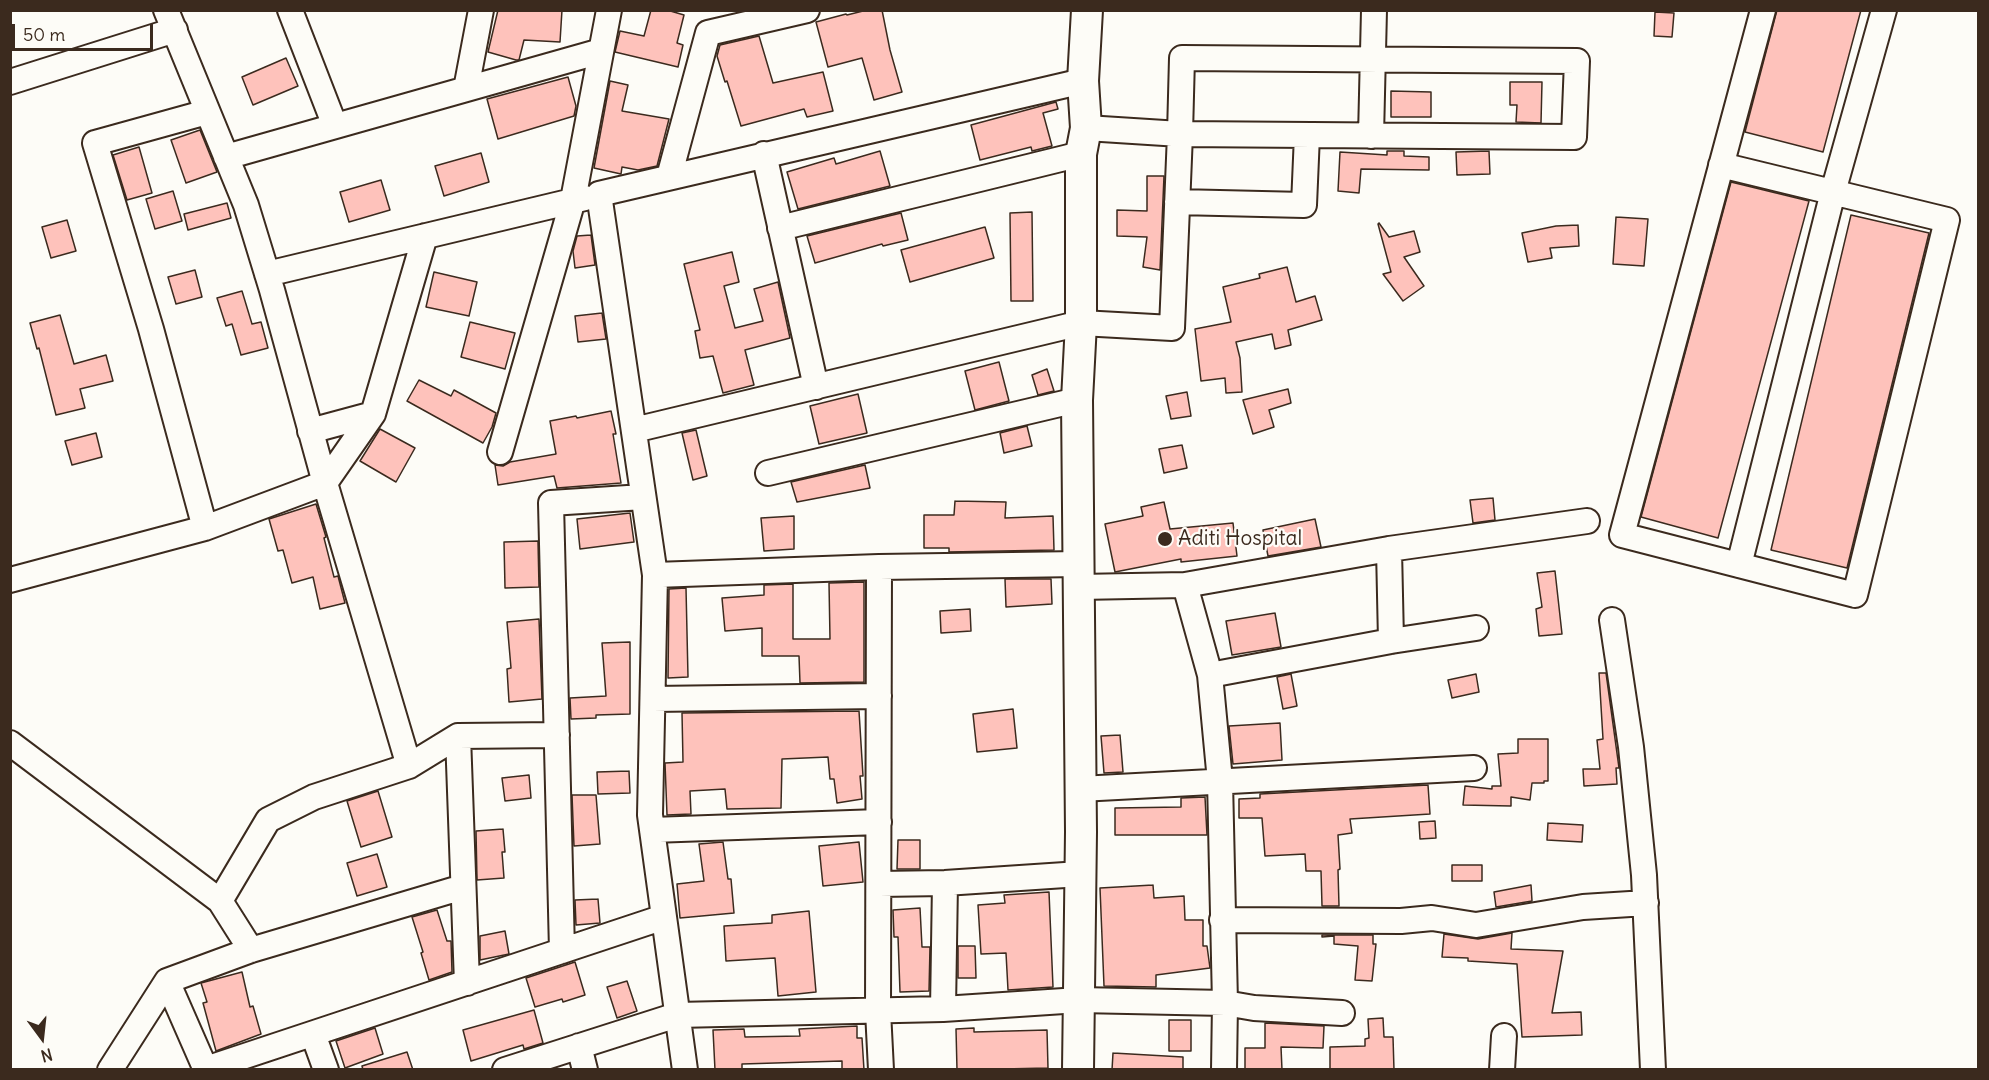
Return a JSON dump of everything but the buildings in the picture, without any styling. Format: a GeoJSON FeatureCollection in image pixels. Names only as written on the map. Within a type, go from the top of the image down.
{"type":"FeatureCollection","features":[{"type":"Feature","properties":{"kind":"main road"},"geometry":{"type":"LineString","coordinates":[[1078,1070],[1080,789],[1077,400],[1081,323],[1083,81],[1087,10]]}},
{"type":"Feature","properties":{"kind":"street"},"geometry":{"type":"LineString","coordinates":[[290,10],[335,126]]}},
{"type":"Feature","properties":{"kind":"street"},"geometry":{"type":"LineString","coordinates":[[466,89],[481,10]]}},
{"type":"Feature","properties":{"kind":"street"},"geometry":{"type":"LineString","coordinates":[[500,452],[573,200],[609,10]]}},
{"type":"Feature","properties":{"kind":"street"},"geometry":{"type":"LineString","coordinates":[[669,177],[710,22],[807,10]]}},
{"type":"Feature","properties":{"kind":"street"},"geometry":{"type":"LineString","coordinates":[[1371,135],[1374,10]]}},
{"type":"Feature","properties":{"kind":"street"},"geometry":{"type":"LineString","coordinates":[[1721,165],[1947,220],[1855,595],[1622,535],[1721,165],[1763,10]]}},
{"type":"Feature","properties":{"kind":"street"},"geometry":{"type":"LineString","coordinates":[[1739,566],[1833,192],[1884,10]]}},
{"type":"Feature","properties":{"kind":"street"},"geometry":{"type":"LineString","coordinates":[[10,82],[171,20],[246,205],[409,766]]}},
{"type":"Feature","properties":{"kind":"street"},"geometry":{"type":"LineString","coordinates":[[226,157],[601,51]]}},
{"type":"Feature","properties":{"kind":"street"},"geometry":{"type":"LineString","coordinates":[[634,430],[1081,323],[1172,328],[1180,134],[1182,58],[1577,61],[1574,137],[1180,134],[1084,141],[780,228]]}},
{"type":"Feature","properties":{"kind":"street"},"geometry":{"type":"LineString","coordinates":[[267,274],[764,154],[1083,81]]}},
{"type":"Feature","properties":{"kind":"street"},"geometry":{"type":"LineString","coordinates":[[205,528],[151,329],[95,143],[207,112]]}},
{"type":"Feature","properties":{"kind":"street"},"geometry":{"type":"LineString","coordinates":[[1177,202],[1304,205],[1307,135]]}},
{"type":"Feature","properties":{"kind":"street"},"geometry":{"type":"LineString","coordinates":[[764,154],[816,387]]}},
{"type":"Feature","properties":{"kind":"street"},"geometry":{"type":"LineString","coordinates":[[599,194],[655,575],[650,815],[685,1070]]}},
{"type":"Feature","properties":{"kind":"street"},"geometry":{"type":"LineString","coordinates":[[10,580],[205,528],[325,483],[373,414],[425,236]]}},
{"type":"Feature","properties":{"kind":"street"},"geometry":{"type":"LineString","coordinates":[[768,473],[1077,400]]}},
{"type":"Feature","properties":{"kind":"street"},"geometry":{"type":"LineString","coordinates":[[310,431],[373,414]]}},
{"type":"Feature","properties":{"kind":"street"},"geometry":{"type":"LineString","coordinates":[[562,951],[551,503],[644,497]]}},
{"type":"Feature","properties":{"kind":"street"},"geometry":{"type":"LineString","coordinates":[[655,575],[879,567],[1079,576],[1185,585],[1389,549],[1587,521]]}},
{"type":"Feature","properties":{"kind":"street"},"geometry":{"type":"LineString","coordinates":[[1389,549],[1391,641]]}},
{"type":"Feature","properties":{"kind":"street"},"geometry":{"type":"LineString","coordinates":[[879,567],[878,1011],[881,1070]]}},
{"type":"Feature","properties":{"kind":"street"},"geometry":{"type":"LineString","coordinates":[[1185,585],[1210,675],[1220,781],[1225,1003],[1224,1070]]}},
{"type":"Feature","properties":{"kind":"street"},"geometry":{"type":"LineString","coordinates":[[1611,620],[1631,747],[1646,903],[1653,1070]]}},
{"type":"Feature","properties":{"kind":"street"},"geometry":{"type":"LineString","coordinates":[[1210,675],[1391,641],[1476,628]]}},
{"type":"Feature","properties":{"kind":"street"},"geometry":{"type":"LineString","coordinates":[[652,699],[879,696]]}},
{"type":"Feature","properties":{"kind":"street"},"geometry":{"type":"LineString","coordinates":[[220,901],[268,820],[314,797],[409,766],[458,736],[557,735]]}},
{"type":"Feature","properties":{"kind":"street"},"geometry":{"type":"LineString","coordinates":[[458,736],[467,983]]}},
{"type":"Feature","properties":{"kind":"street"},"geometry":{"type":"LineString","coordinates":[[10,743],[220,901],[251,950]]}},
{"type":"Feature","properties":{"kind":"street"},"geometry":{"type":"LineString","coordinates":[[1080,789],[1474,768]]}},
{"type":"Feature","properties":{"kind":"street"},"geometry":{"type":"LineString","coordinates":[[652,830],[879,822]]}},
{"type":"Feature","properties":{"kind":"street"},"geometry":{"type":"LineString","coordinates":[[879,884],[945,883],[1080,874]]}},
{"type":"Feature","properties":{"kind":"street"},"geometry":{"type":"LineString","coordinates":[[943,1010],[945,883]]}},
{"type":"Feature","properties":{"kind":"street"},"geometry":{"type":"LineString","coordinates":[[110,1070],[167,981],[251,950],[463,887]]}},
{"type":"Feature","properties":{"kind":"street"},"geometry":{"type":"LineString","coordinates":[[1222,920],[1401,921],[1432,918],[1476,925],[1583,907],[1646,903]]}},
{"type":"Feature","properties":{"kind":"street"},"geometry":{"type":"LineString","coordinates":[[167,981],[206,1069],[664,917]]}},
{"type":"Feature","properties":{"kind":"street"},"geometry":{"type":"LineString","coordinates":[[505,1070],[677,1016],[943,1010],[1078,1000],[1225,1003],[1254,1008],[1342,1013]]}},
{"type":"Feature","properties":{"kind":"street"},"geometry":{"type":"LineString","coordinates":[[313,1034],[326,1070]]}},
{"type":"Feature","properties":{"kind":"street"},"geometry":{"type":"LineString","coordinates":[[1502,1070],[1504,1036]]}},
{"type":"Feature","properties":{"kind":"street"},"geometry":{"type":"LineString","coordinates":[[579,1046],[585,1070]]}},
{"type":"Feature","properties":{"kind":"place","name":"Aditi Hospital"},"geometry":{"type":"Point","coordinates":[1165,539]}}]}
